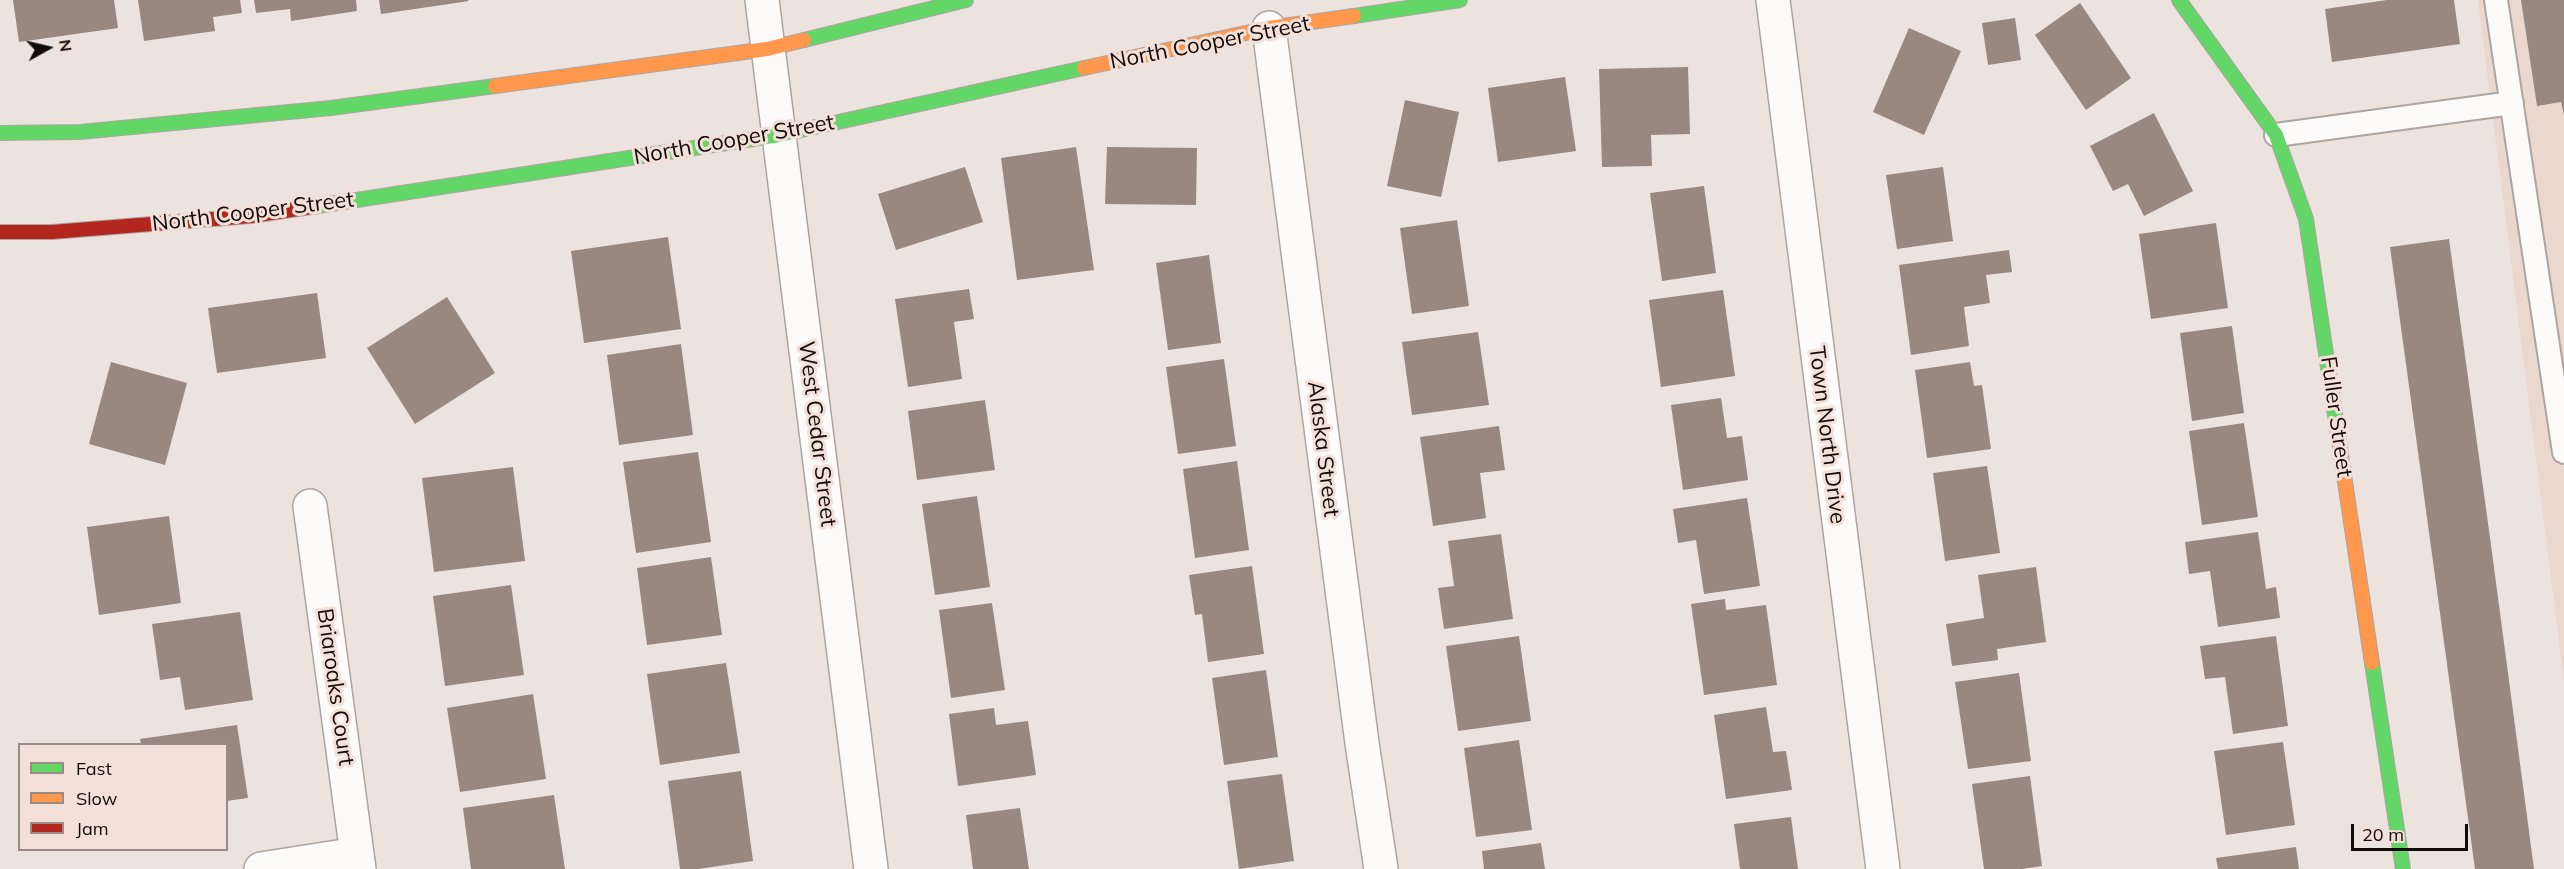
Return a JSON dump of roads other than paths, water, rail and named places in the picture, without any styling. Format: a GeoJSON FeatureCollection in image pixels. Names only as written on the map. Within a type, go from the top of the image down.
{"type":"FeatureCollection","features":[{"type":"Feature","properties":{"kind":"main road"},"geometry":{"type":"LineString","coordinates":[[0,133],[80,132],[331,108],[767,49],[966,0]]}},
{"type":"Feature","properties":{"kind":"main road","name":"North Cooper Street"},"geometry":{"type":"LineString","coordinates":[[0,231],[52,232],[251,216],[780,135],[1269,28],[1460,0]]}},
{"type":"Feature","properties":{"kind":"main road","name":"Fuller Street"},"geometry":{"type":"LineString","coordinates":[[2179,0],[2276,135],[2306,219],[2403,869]]}},
{"type":"Feature","properties":{"kind":"street","name":"West Cedar Street"},"geometry":{"type":"LineString","coordinates":[[762,0],[871,869]]}},
{"type":"Feature","properties":{"kind":"street","name":"Town North Drive"},"geometry":{"type":"LineString","coordinates":[[1773,0],[1883,869]]}},
{"type":"Feature","properties":{"kind":"street","name":"Alaska Street"},"geometry":{"type":"LineString","coordinates":[[1269,28],[1360,732],[1381,869]]}},
{"type":"Feature","properties":{"kind":"street","name":"Briaroaks Court"},"geometry":{"type":"LineString","coordinates":[[310,506],[358,861]]}},
{"type":"Feature","properties":{"kind":"street"},"geometry":{"type":"LineString","coordinates":[[261,869],[358,861]]}},
{"type":"Feature","properties":{"kind":"lane"},"geometry":{"type":"LineString","coordinates":[[2496,0],[2564,452]]}},
{"type":"Feature","properties":{"kind":"lane"},"geometry":{"type":"LineString","coordinates":[[2276,135],[2512,103]]}}]}
